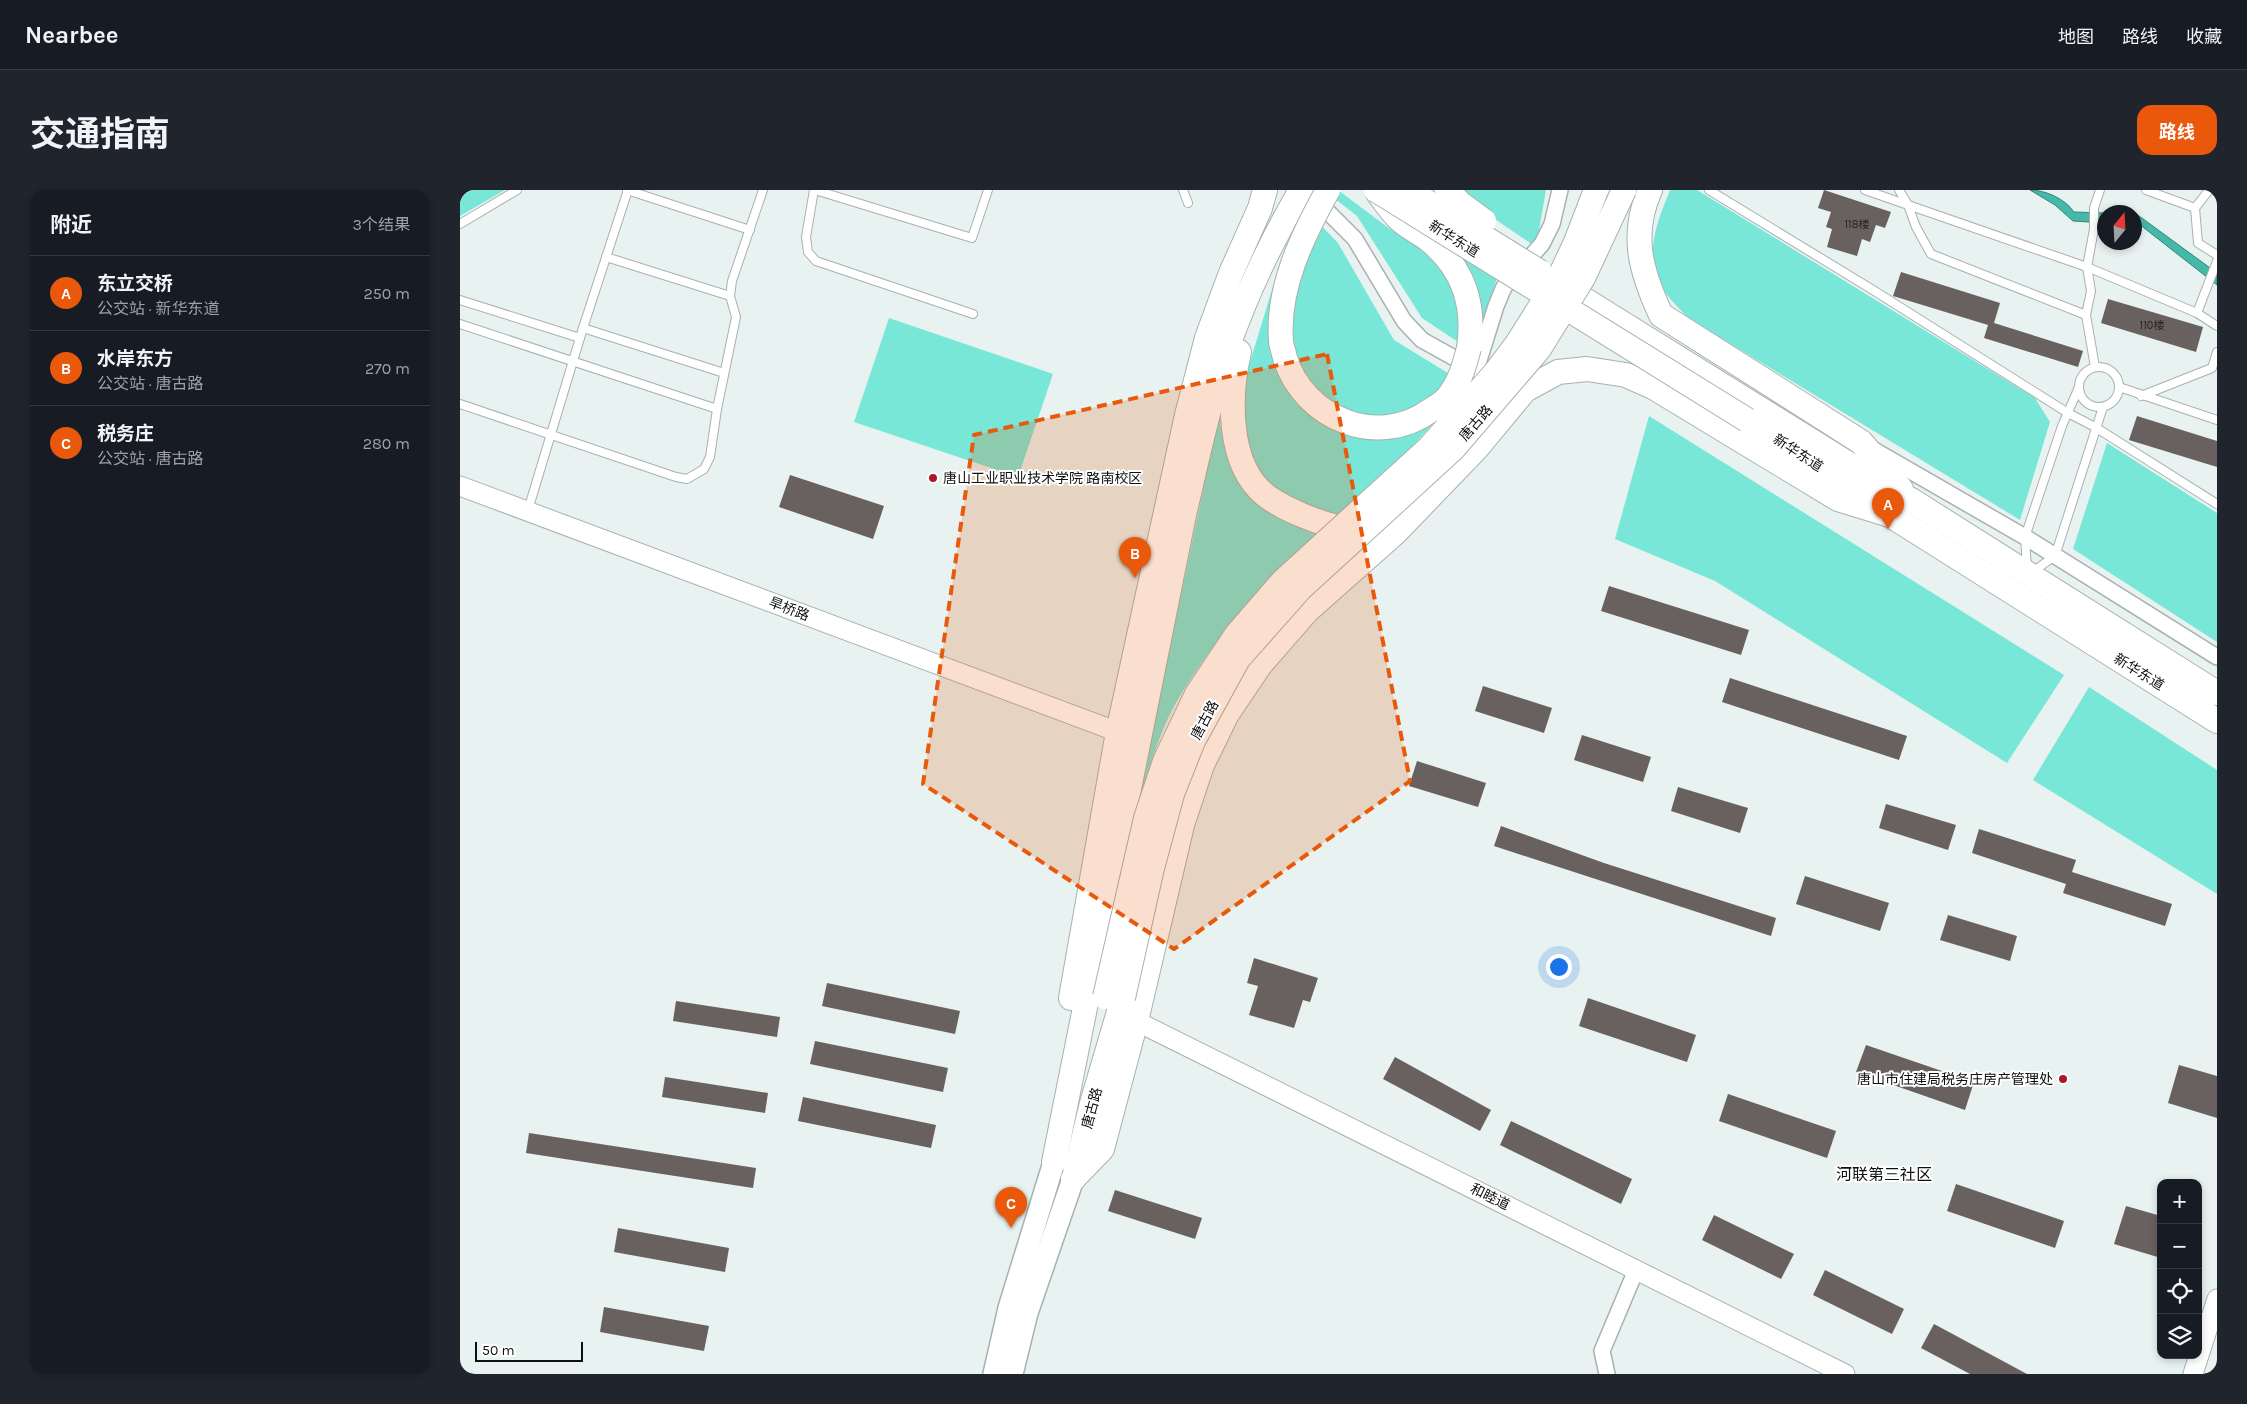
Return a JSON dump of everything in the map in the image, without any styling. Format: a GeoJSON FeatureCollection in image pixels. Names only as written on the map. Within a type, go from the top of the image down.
{"type":"FeatureCollection","features":[{"type":"Feature","properties":{"kind":"main road"},"geometry":{"type":"LineString","coordinates":[[1054,1162],[1048,1126],[1118,732],[1187,415],[1207,338],[1231,273],[1260,208],[1265,190]]}},
{"type":"Feature","properties":{"kind":"main road","name":"唐古路"},"geometry":{"type":"LineString","coordinates":[[1012,1374],[1027,1314],[1073,1179],[1091,1107],[1105,998],[1184,515],[1203,430],[1228,348],[1257,275],[1303,190]]}},
{"type":"Feature","properties":{"kind":"main road"},"geometry":{"type":"LineString","coordinates":[[1328,190],[1306,230],[1284,296],[1280,317],[1281,342],[1289,369],[1313,404],[1329,414],[1360,426],[1379,428],[1396,427],[1421,418],[1451,394],[1463,372],[1472,329],[1470,305],[1461,280],[1430,241],[1399,219],[1376,190]]}},
{"type":"Feature","properties":{"kind":"main road","name":"新华东道"},"geometry":{"type":"LineString","coordinates":[[1376,190],[1751,413],[1911,500],[2217,694]]}},
{"type":"Feature","properties":{"kind":"main road","name":"新华东道"},"geometry":{"type":"LineString","coordinates":[[1408,190],[1540,272],[1751,413],[1890,515],[2217,721]]}},
{"type":"Feature","properties":{"kind":"main road"},"geometry":{"type":"LineString","coordinates":[[1447,190],[1461,204],[1514,241],[1540,272]]}},
{"type":"Feature","properties":{"kind":"main road"},"geometry":{"type":"LineString","coordinates":[[994,1374],[1009,1308],[1105,998],[1146,818],[1165,761],[1197,694],[1237,634],[1283,581],[1430,446],[1495,373],[1522,336],[1561,274],[1576,242],[1596,190]]}},
{"type":"Feature","properties":{"kind":"main road","name":"唐古路"},"geometry":{"type":"LineString","coordinates":[[1105,998],[1152,868],[1172,794],[1193,742],[1238,659],[1300,589],[1453,449],[1539,349],[1582,278],[1624,190]]}},
{"type":"Feature","properties":{"kind":"main road"},"geometry":{"type":"LineString","coordinates":[[1650,190],[1641,210],[1639,240],[1646,283],[1661,315],[1861,442],[1911,500]]}},
{"type":"Feature","properties":{"kind":"main road"},"geometry":{"type":"LineString","coordinates":[[1257,275],[1238,357],[1232,398],[1234,430],[1240,456],[1250,476],[1263,493],[1270,498],[1284,507],[1313,519],[1351,530],[1396,532]]}},
{"type":"Feature","properties":{"kind":"main road"},"geometry":{"type":"LineString","coordinates":[[1073,1179],[1102,1149],[1136,1021],[1182,824],[1202,765],[1227,714],[1260,665],[1306,611],[1396,532],[1476,449],[1525,390],[1558,372],[1587,369],[1626,374],[1653,387],[1838,499],[1890,515]]}},
{"type":"Feature","properties":{"kind":"street"},"geometry":{"type":"LineString","coordinates":[[1303,190],[1355,239],[1404,321],[1422,340],[1476,370],[1525,390]]}},
{"type":"Feature","properties":{"kind":"street"},"geometry":{"type":"LineString","coordinates":[[1476,370],[1496,306],[1504,287],[1542,244],[1552,224],[1560,190]]}},
{"type":"Feature","properties":{"kind":"street"},"geometry":{"type":"LineString","coordinates":[[1861,442],[2025,537],[2217,657]]}},
{"type":"Feature","properties":{"kind":"street","name":"旱桥路"},"geometry":{"type":"LineString","coordinates":[[460,486],[1118,732]]}},
{"type":"Feature","properties":{"kind":"street","name":"和睦道"},"geometry":{"type":"LineString","coordinates":[[1136,1021],[1845,1374]]}},
{"type":"Feature","properties":{"kind":"street"},"geometry":{"type":"LineString","coordinates":[[1608,1374],[1602,1350],[1636,1270]]}},
{"type":"Feature","properties":{"kind":"street"},"geometry":{"type":"LineString","coordinates":[[2193,1374],[2217,1298]]}},
{"type":"Feature","properties":{"kind":"lane"},"geometry":{"type":"LineString","coordinates":[[460,224],[517,190]]}},
{"type":"Feature","properties":{"kind":"lane"},"geometry":{"type":"LineString","coordinates":[[527,511],[627,190],[750,230]]}},
{"type":"Feature","properties":{"kind":"lane"},"geometry":{"type":"LineString","coordinates":[[460,404],[687,479],[704,469],[710,457],[717,409],[736,317],[730,296],[732,281],[763,190]]}},
{"type":"Feature","properties":{"kind":"lane"},"geometry":{"type":"LineString","coordinates":[[974,314],[816,261],[808,252],[806,237],[815,190],[972,238],[988,190]]}},
{"type":"Feature","properties":{"kind":"lane"},"geometry":{"type":"LineString","coordinates":[[1183,190],[1188,203]]}},
{"type":"Feature","properties":{"kind":"lane"},"geometry":{"type":"LineString","coordinates":[[1709,190],[2217,504]]}},
{"type":"Feature","properties":{"kind":"lane"},"geometry":{"type":"LineString","coordinates":[[1865,190],[2087,267],[2197,313],[2217,326]]}},
{"type":"Feature","properties":{"kind":"lane"},"geometry":{"type":"LineString","coordinates":[[1898,190],[1908,205],[1916,227],[1932,254],[2086,315]]}},
{"type":"Feature","properties":{"kind":"lane"},"geometry":{"type":"LineString","coordinates":[[2095,367],[2086,315],[2091,291],[2087,267],[2094,229],[2094,208],[2100,190]]}},
{"type":"Feature","properties":{"kind":"lane"},"geometry":{"type":"LineString","coordinates":[[2146,190],[2195,208]]}},
{"type":"Feature","properties":{"kind":"lane"},"geometry":{"type":"LineString","coordinates":[[2209,190],[2195,208],[2198,243],[2217,255]]}},
{"type":"Feature","properties":{"kind":"lane"},"geometry":{"type":"LineString","coordinates":[[606,257],[730,296]]}},
{"type":"Feature","properties":{"kind":"lane"},"geometry":{"type":"LineString","coordinates":[[2197,313],[2216,263]]}},
{"type":"Feature","properties":{"kind":"lane"},"geometry":{"type":"LineString","coordinates":[[460,300],[580,338]]}},
{"type":"Feature","properties":{"kind":"lane"},"geometry":{"type":"LineString","coordinates":[[460,324],[574,360],[717,409]]}},
{"type":"Feature","properties":{"kind":"lane"},"geometry":{"type":"LineString","coordinates":[[583,328],[724,373]]}},
{"type":"Feature","properties":{"kind":"lane"},"geometry":{"type":"LineString","coordinates":[[2141,396],[2212,368],[2217,352]]}},
{"type":"Feature","properties":{"kind":"lane"},"geometry":{"type":"LineString","coordinates":[[2028,575],[2025,537],[2068,412],[2083,375],[2095,367],[2101,367],[2112,371],[2119,387],[2115,400],[2103,407],[2096,407],[2084,400],[2079,387]]}},
{"type":"Feature","properties":{"kind":"lane"},"geometry":{"type":"LineString","coordinates":[[2119,387],[2141,396],[2217,420]]}},
{"type":"Feature","properties":{"kind":"lane"},"geometry":{"type":"LineString","coordinates":[[2028,575],[2055,556],[2103,407]]}},
{"type":"Feature","properties":{"kind":"highlighted area"},"geometry":{"type":"Polygon","coordinates":[[[1327,354],[1410,781],[1174,949],[923,784],[974,435],[1327,354]]]}},
{"type":"Feature","properties":{"kind":"shaded area"},"geometry":{"type":"Polygon","coordinates":[[[460,190],[505,190],[460,216],[460,190]]]}},
{"type":"Feature","properties":{"kind":"shaded area"},"geometry":{"type":"Polygon","coordinates":[[[1338,190],[1390,229],[1432,256],[1452,278],[1460,315],[1461,344],[1422,318],[1357,216],[1334,198],[1338,190]]]}},
{"type":"Feature","properties":{"kind":"shaded area"},"geometry":{"type":"Polygon","coordinates":[[[1459,190],[1546,190],[1536,247],[1470,202],[1459,190]]]}},
{"type":"Feature","properties":{"kind":"shaded area"},"geometry":{"type":"Polygon","coordinates":[[[1670,190],[1697,190],[2035,398],[2050,422],[2020,520],[1688,318],[1661,286],[1654,270],[1652,259],[1658,223],[1670,190]]]}},
{"type":"Feature","properties":{"kind":"shaded area"},"geometry":{"type":"Polygon","coordinates":[[[2030,190],[2055,196],[2066,203],[2074,212],[2097,213],[2097,223],[2073,221],[2055,205],[2030,190]]]}},
{"type":"Feature","properties":{"kind":"shaded area"},"geometry":{"type":"Polygon","coordinates":[[[1311,215],[1338,243],[1394,340],[1448,373],[1458,395],[1398,460],[1333,519],[1288,500],[1257,476],[1240,431],[1243,385],[1275,280],[1311,215]]]}},
{"type":"Feature","properties":{"kind":"shaded area"},"geometry":{"type":"Polygon","coordinates":[[[2142,218],[2217,273],[2217,285],[2142,226],[2142,218]]]}},
{"type":"Feature","properties":{"kind":"shaded area"},"geometry":{"type":"Polygon","coordinates":[[[1450,250],[1497,278],[1482,325],[1450,250]]]}},
{"type":"Feature","properties":{"kind":"shaded area"},"geometry":{"type":"Polygon","coordinates":[[[889,318],[1053,374],[1018,477],[854,422],[889,318]]]}},
{"type":"Feature","properties":{"kind":"shaded area"},"geometry":{"type":"Polygon","coordinates":[[[1219,414],[1223,443],[1228,460],[1244,487],[1320,532],[1244,609],[1195,673],[1173,708],[1156,749],[1137,805],[1219,414]]]}},
{"type":"Feature","properties":{"kind":"shaded area"},"geometry":{"type":"Polygon","coordinates":[[[1649,416],[2064,675],[2007,763],[1715,581],[1615,539],[1649,416]]]}},
{"type":"Feature","properties":{"kind":"shaded area"},"geometry":{"type":"Polygon","coordinates":[[[2107,443],[2217,513],[2217,642],[2073,549],[2107,443]]]}},
{"type":"Feature","properties":{"kind":"shaded area"},"geometry":{"type":"Polygon","coordinates":[[[2089,687],[2217,770],[2217,894],[2033,780],[2089,687]]]}},
{"type":"Feature","properties":{"kind":"building"},"geometry":{"type":"Polygon","coordinates":[[[1824,190],[1891,212],[1885,228],[1876,225],[1870,242],[1862,239],[1857,256],[1827,247],[1832,229],[1826,227],[1831,212],[1818,208],[1824,190]]]}},
{"type":"Feature","properties":{"kind":"building"},"geometry":{"type":"Polygon","coordinates":[[[1901,272],[2000,303],[1994,323],[2083,351],[2078,367],[1984,338],[1988,325],[1893,296],[1901,272]]]}},
{"type":"Feature","properties":{"kind":"building"},"geometry":{"type":"Polygon","coordinates":[[[2108,299],[2203,327],[2196,352],[2101,323],[2108,299]]]}},
{"type":"Feature","properties":{"kind":"building"},"geometry":{"type":"Polygon","coordinates":[[[2137,416],[2217,441],[2217,467],[2129,440],[2137,416]]]}},
{"type":"Feature","properties":{"kind":"building"},"geometry":{"type":"Polygon","coordinates":[[[790,475],[884,506],[873,539],[779,507],[790,475]]]}},
{"type":"Feature","properties":{"kind":"building"},"geometry":{"type":"Polygon","coordinates":[[[1609,586],[1749,630],[1741,655],[1601,611],[1609,586]]]}},
{"type":"Feature","properties":{"kind":"building"},"geometry":{"type":"Polygon","coordinates":[[[1730,678],[1907,736],[1899,760],[1722,702],[1730,678]]]}},
{"type":"Feature","properties":{"kind":"building"},"geometry":{"type":"Polygon","coordinates":[[[1483,686],[1552,708],[1544,733],[1475,711],[1483,686]]]}},
{"type":"Feature","properties":{"kind":"building"},"geometry":{"type":"Polygon","coordinates":[[[1582,735],[1651,757],[1643,782],[1574,760],[1582,735]]]}},
{"type":"Feature","properties":{"kind":"building"},"geometry":{"type":"Polygon","coordinates":[[[1417,761],[1486,783],[1478,807],[1409,786],[1417,761]]]}},
{"type":"Feature","properties":{"kind":"building"},"geometry":{"type":"Polygon","coordinates":[[[1678,787],[1748,808],[1740,833],[1671,811],[1678,787]]]}},
{"type":"Feature","properties":{"kind":"building"},"geometry":{"type":"Polygon","coordinates":[[[1886,804],[1956,825],[1948,850],[1879,828],[1886,804]]]}},
{"type":"Feature","properties":{"kind":"building"},"geometry":{"type":"Polygon","coordinates":[[[1501,826],[1604,863],[1776,918],[1771,936],[1494,846],[1501,826]]]}},
{"type":"Feature","properties":{"kind":"building"},"geometry":{"type":"Polygon","coordinates":[[[1979,829],[2076,860],[2072,872],[2172,904],[2165,926],[2063,893],[2066,884],[1972,853],[1979,829]]]}},
{"type":"Feature","properties":{"kind":"building"},"geometry":{"type":"Polygon","coordinates":[[[1805,876],[1889,903],[1880,931],[1796,904],[1805,876]]]}},
{"type":"Feature","properties":{"kind":"building"},"geometry":{"type":"Polygon","coordinates":[[[1948,915],[2017,936],[2010,961],[1940,940],[1948,915]]]}},
{"type":"Feature","properties":{"kind":"building"},"geometry":{"type":"Polygon","coordinates":[[[1254,958],[1318,978],[1310,1002],[1303,1000],[1294,1028],[1249,1015],[1258,986],[1247,983],[1254,958]]]}},
{"type":"Feature","properties":{"kind":"building"},"geometry":{"type":"Polygon","coordinates":[[[827,983],[960,1011],[955,1034],[822,1006],[827,983]]]}},
{"type":"Feature","properties":{"kind":"building"},"geometry":{"type":"Polygon","coordinates":[[[1588,998],[1696,1035],[1687,1062],[1579,1026],[1588,998]]]}},
{"type":"Feature","properties":{"kind":"building"},"geometry":{"type":"Polygon","coordinates":[[[676,1001],[780,1017],[777,1037],[673,1021],[676,1001]]]}},
{"type":"Feature","properties":{"kind":"building"},"geometry":{"type":"Polygon","coordinates":[[[815,1041],[948,1068],[943,1092],[810,1064],[815,1041]]]}},
{"type":"Feature","properties":{"kind":"building"},"geometry":{"type":"Polygon","coordinates":[[[1866,1045],[1974,1082],[1965,1110],[1856,1072],[1866,1045]]]}},
{"type":"Feature","properties":{"kind":"building"},"geometry":{"type":"Polygon","coordinates":[[[1395,1057],[1491,1110],[1480,1131],[1383,1079],[1395,1057]]]}},
{"type":"Feature","properties":{"kind":"building"},"geometry":{"type":"Polygon","coordinates":[[[2179,1065],[2217,1076],[2217,1118],[2168,1103],[2179,1065]]]}},
{"type":"Feature","properties":{"kind":"building"},"geometry":{"type":"Polygon","coordinates":[[[665,1077],[768,1093],[765,1113],[662,1097],[665,1077]]]}},
{"type":"Feature","properties":{"kind":"building"},"geometry":{"type":"Polygon","coordinates":[[[1728,1094],[1836,1131],[1827,1158],[1719,1121],[1728,1094]]]}},
{"type":"Feature","properties":{"kind":"building"},"geometry":{"type":"Polygon","coordinates":[[[803,1097],[936,1125],[931,1148],[798,1121],[803,1097]]]}},
{"type":"Feature","properties":{"kind":"building"},"geometry":{"type":"Polygon","coordinates":[[[1511,1121],[1632,1179],[1621,1204],[1500,1145],[1511,1121]]]}},
{"type":"Feature","properties":{"kind":"building"},"geometry":{"type":"Polygon","coordinates":[[[529,1133],[756,1168],[753,1188],[526,1153],[529,1133]]]}},
{"type":"Feature","properties":{"kind":"building"},"geometry":{"type":"Polygon","coordinates":[[[1956,1184],[2064,1221],[2055,1248],[1947,1211],[1956,1184]]]}},
{"type":"Feature","properties":{"kind":"building"},"geometry":{"type":"Polygon","coordinates":[[[1115,1190],[1202,1218],[1195,1239],[1108,1211],[1115,1190]]]}},
{"type":"Feature","properties":{"kind":"building"},"geometry":{"type":"Polygon","coordinates":[[[2126,1206],[2157,1215],[2157,1257],[2114,1244],[2126,1206]]]}},
{"type":"Feature","properties":{"kind":"building"},"geometry":{"type":"Polygon","coordinates":[[[1714,1215],[1794,1254],[1781,1279],[1702,1240],[1714,1215]]]}},
{"type":"Feature","properties":{"kind":"building"},"geometry":{"type":"Polygon","coordinates":[[[618,1228],[729,1248],[725,1272],[614,1252],[618,1228]]]}},
{"type":"Feature","properties":{"kind":"building"},"geometry":{"type":"Polygon","coordinates":[[[1825,1270],[1904,1309],[1892,1334],[1813,1295],[1825,1270]]]}},
{"type":"Feature","properties":{"kind":"building"},"geometry":{"type":"Polygon","coordinates":[[[604,1307],[709,1326],[704,1351],[600,1332],[604,1307]]]}},
{"type":"Feature","properties":{"kind":"building"},"geometry":{"type":"Polygon","coordinates":[[[1934,1324],[2027,1374],[1970,1374],[1921,1348],[1934,1324]]]}},
{"type":"Feature","properties":{"kind":"place","name":"唐山工业职业技术学院 路南校区"},"geometry":{"type":"Point","coordinates":[933,478]}},
{"type":"Feature","properties":{"kind":"place","name":"东立交桥"},"geometry":{"type":"Point","coordinates":[1888,529]}},
{"type":"Feature","properties":{"kind":"place","name":"水岸东方"},"geometry":{"type":"Point","coordinates":[1135,578]}},
{"type":"Feature","properties":{"kind":"place","name":"唐山市住建局税务庄房产管理处"},"geometry":{"type":"Point","coordinates":[2063,1079]}},
{"type":"Feature","properties":{"kind":"place","name":"税务庄"},"geometry":{"type":"Point","coordinates":[1011,1228]}},
{"type":"Feature","properties":{"kind":"district","name":"河联第三社区"},"geometry":{"type":"Point","coordinates":[1884,1174]}}]}
